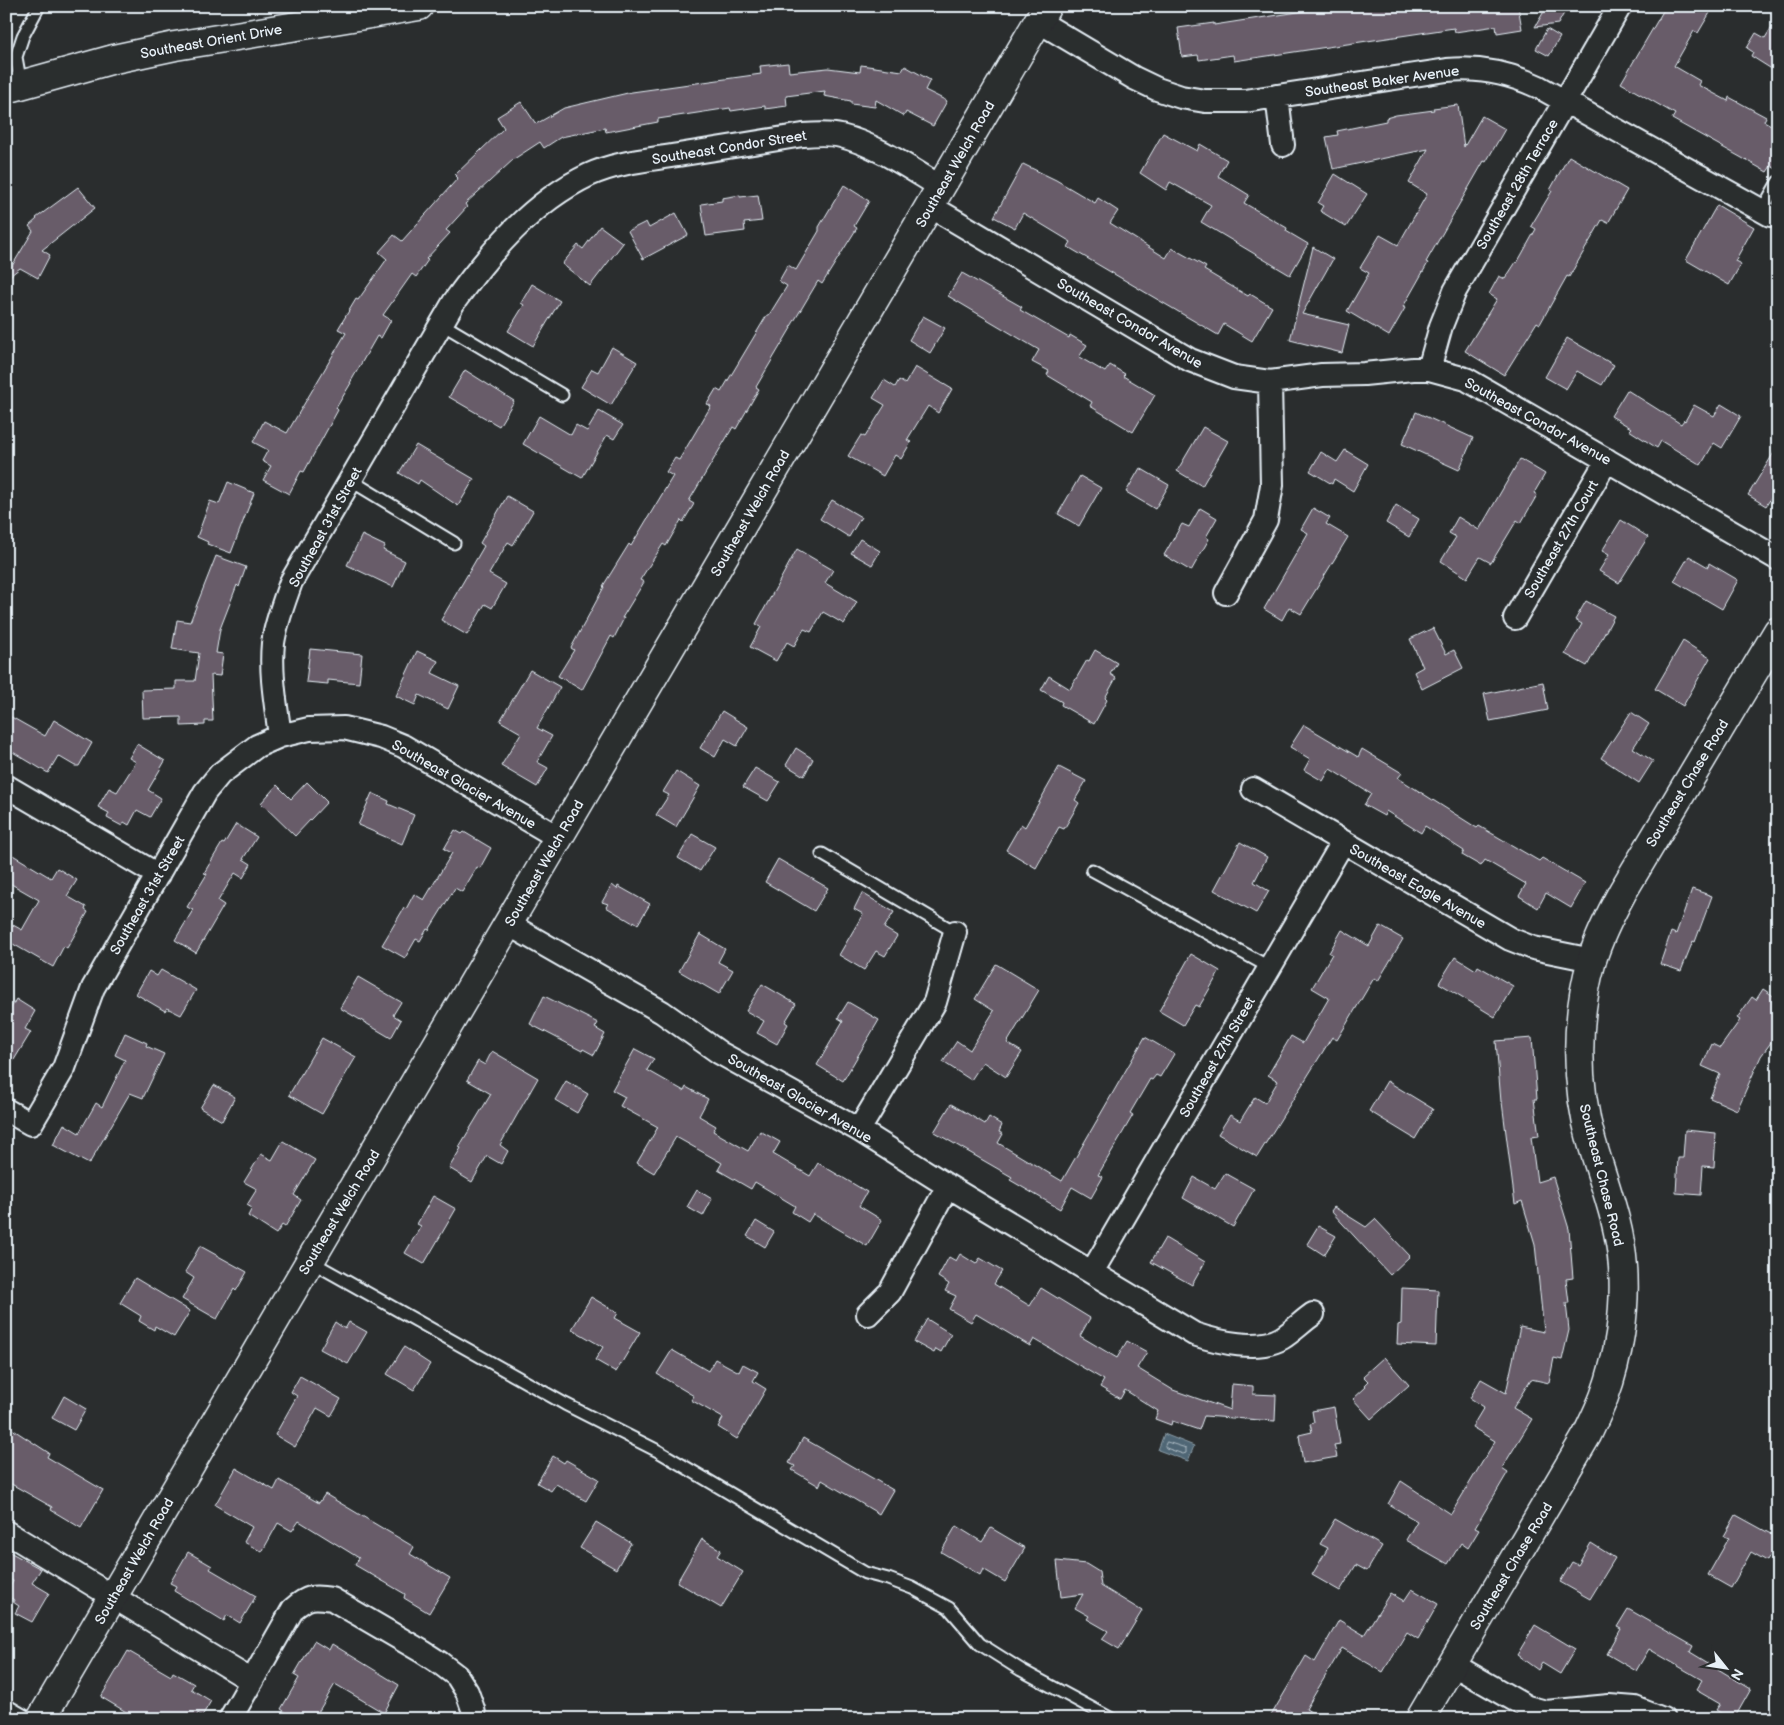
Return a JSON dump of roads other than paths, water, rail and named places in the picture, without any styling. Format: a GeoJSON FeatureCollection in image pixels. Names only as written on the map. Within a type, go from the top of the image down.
{"type":"FeatureCollection","features":[{"type":"Feature","properties":{"kind":"street","name":"Southeast Orient Drive"},"geometry":{"type":"LineString","coordinates":[[14,87],[114,59],[175,46],[419,6]]}},
{"type":"Feature","properties":{"kind":"street","name":"Southeast 28th Terrace"},"geometry":{"type":"LineString","coordinates":[[1429,369],[1441,326],[1455,292],[1620,6]]}},
{"type":"Feature","properties":{"kind":"street","name":"Southeast Baker Avenue"},"geometry":{"type":"LineString","coordinates":[[1043,14],[1134,78],[1157,89],[1181,97],[1204,101],[1230,102],[1447,70],[1474,69],[1514,76],[1539,87],[1766,213]]}},
{"type":"Feature","properties":{"kind":"street","name":"Southeast Welch Road"},"geometry":{"type":"LineString","coordinates":[[41,1719],[1043,14]]}},
{"type":"Feature","properties":{"kind":"street"},"geometry":{"type":"LineString","coordinates":[[1277,96],[1283,145]]}},
{"type":"Feature","properties":{"kind":"street","name":"Southeast Condor Street"},"geometry":{"type":"LineString","coordinates":[[544,203],[590,175],[623,164],[802,135],[823,134],[840,136],[876,149],[936,196]]}},
{"type":"Feature","properties":{"kind":"street","name":"Southeast Condor Avenue"},"geometry":{"type":"LineString","coordinates":[[936,196],[1190,360],[1234,377],[1270,382],[1322,375],[1429,369],[1466,379],[1778,559]]}},
{"type":"Feature","properties":{"kind":"street","name":"Southeast 31st Street"},"geometry":{"type":"LineString","coordinates":[[6,1110],[31,1124],[64,1068],[94,988],[205,792],[220,774],[257,746],[280,736],[272,676],[273,641],[291,582],[454,302],[486,260],[509,234],[544,203]]}},
{"type":"Feature","properties":{"kind":"street"},"geometry":{"type":"LineString","coordinates":[[1226,593],[1266,520],[1272,486],[1270,382]]}},
{"type":"Feature","properties":{"kind":"street","name":"Southeast 27th Court"},"geometry":{"type":"LineString","coordinates":[[1515,618],[1607,460]]}},
{"type":"Feature","properties":{"kind":"street","name":"Southeast Chase Road"},"geometry":{"type":"LineString","coordinates":[[1420,1719],[1587,1435],[1604,1398],[1617,1347],[1623,1290],[1623,1268],[1621,1244],[1615,1216],[1590,1133],[1581,1091],[1579,1064],[1580,1031],[1592,960],[1605,924],[1623,891],[1778,631]]}},
{"type":"Feature","properties":{"kind":"street","name":"Southeast Glacier Avenue"},"geometry":{"type":"LineString","coordinates":[[280,736],[309,729],[344,728],[381,737],[403,746],[558,838]]}},
{"type":"Feature","properties":{"kind":"street"},"geometry":{"type":"LineString","coordinates":[[6,786],[158,876]]}},
{"type":"Feature","properties":{"kind":"street","name":"Southeast Eagle Avenue"},"geometry":{"type":"LineString","coordinates":[[1253,790],[1510,939],[1533,948],[1592,960]]}},
{"type":"Feature","properties":{"kind":"street","name":"Southeast 27th Street"},"geometry":{"type":"LineString","coordinates":[[1092,1272],[1342,842]]}},
{"type":"Feature","properties":{"kind":"street","name":"Southeast Glacier Avenue"},"geometry":{"type":"LineString","coordinates":[[508,924],[662,1012],[720,1053],[859,1130],[948,1186],[1194,1334],[1215,1341],[1237,1345],[1259,1344],[1280,1339],[1314,1314]]}},
{"type":"Feature","properties":{"kind":"street"},"geometry":{"type":"LineString","coordinates":[[859,1130],[936,1002],[955,932]]}},
{"type":"Feature","properties":{"kind":"street"},"geometry":{"type":"LineString","coordinates":[[868,1314],[890,1292],[948,1186]]}},
{"type":"Feature","properties":{"kind":"street"},"geometry":{"type":"LineString","coordinates":[[6,1532],[252,1681]]}},
{"type":"Feature","properties":{"kind":"street"},"geometry":{"type":"LineString","coordinates":[[230,1719],[293,1609],[303,1600],[312,1597],[332,1600],[440,1663],[456,1676],[467,1692],[475,1719]]}},
{"type":"Feature","properties":{"kind":"street"},"geometry":{"type":"LineString","coordinates":[[1452,1664],[1527,1707],[1546,1712],[1609,1706],[1635,1708],[1663,1719]]}},
{"type":"Feature","properties":{"kind":"lane"},"geometry":{"type":"LineString","coordinates":[[14,87],[16,57],[22,36],[39,6]]}},
{"type":"Feature","properties":{"kind":"lane"},"geometry":{"type":"LineString","coordinates":[[1766,213],[1778,182]]}},
{"type":"Feature","properties":{"kind":"lane"},"geometry":{"type":"LineString","coordinates":[[442,324],[562,395]]}},
{"type":"Feature","properties":{"kind":"lane"},"geometry":{"type":"LineString","coordinates":[[350,480],[454,543]]}},
{"type":"Feature","properties":{"kind":"lane"},"geometry":{"type":"LineString","coordinates":[[822,854],[955,932]]}},
{"type":"Feature","properties":{"kind":"lane"},"geometry":{"type":"LineString","coordinates":[[1092,870],[1269,967]]}},
{"type":"Feature","properties":{"kind":"lane"},"geometry":{"type":"LineString","coordinates":[[310,1261],[564,1404],[658,1451],[865,1573],[912,1588],[949,1608],[980,1644],[1021,1670],[1112,1719]]}},
{"type":"Feature","properties":{"kind":"lane"},"geometry":{"type":"LineString","coordinates":[[6,1705],[30,1719]]}},
{"type":"Feature","properties":{"kind":"water"},"geometry":{"type":"Polygon","coordinates":[[[1164,1434],[1194,1446],[1188,1461],[1158,1450],[1164,1434]]]}}]}
